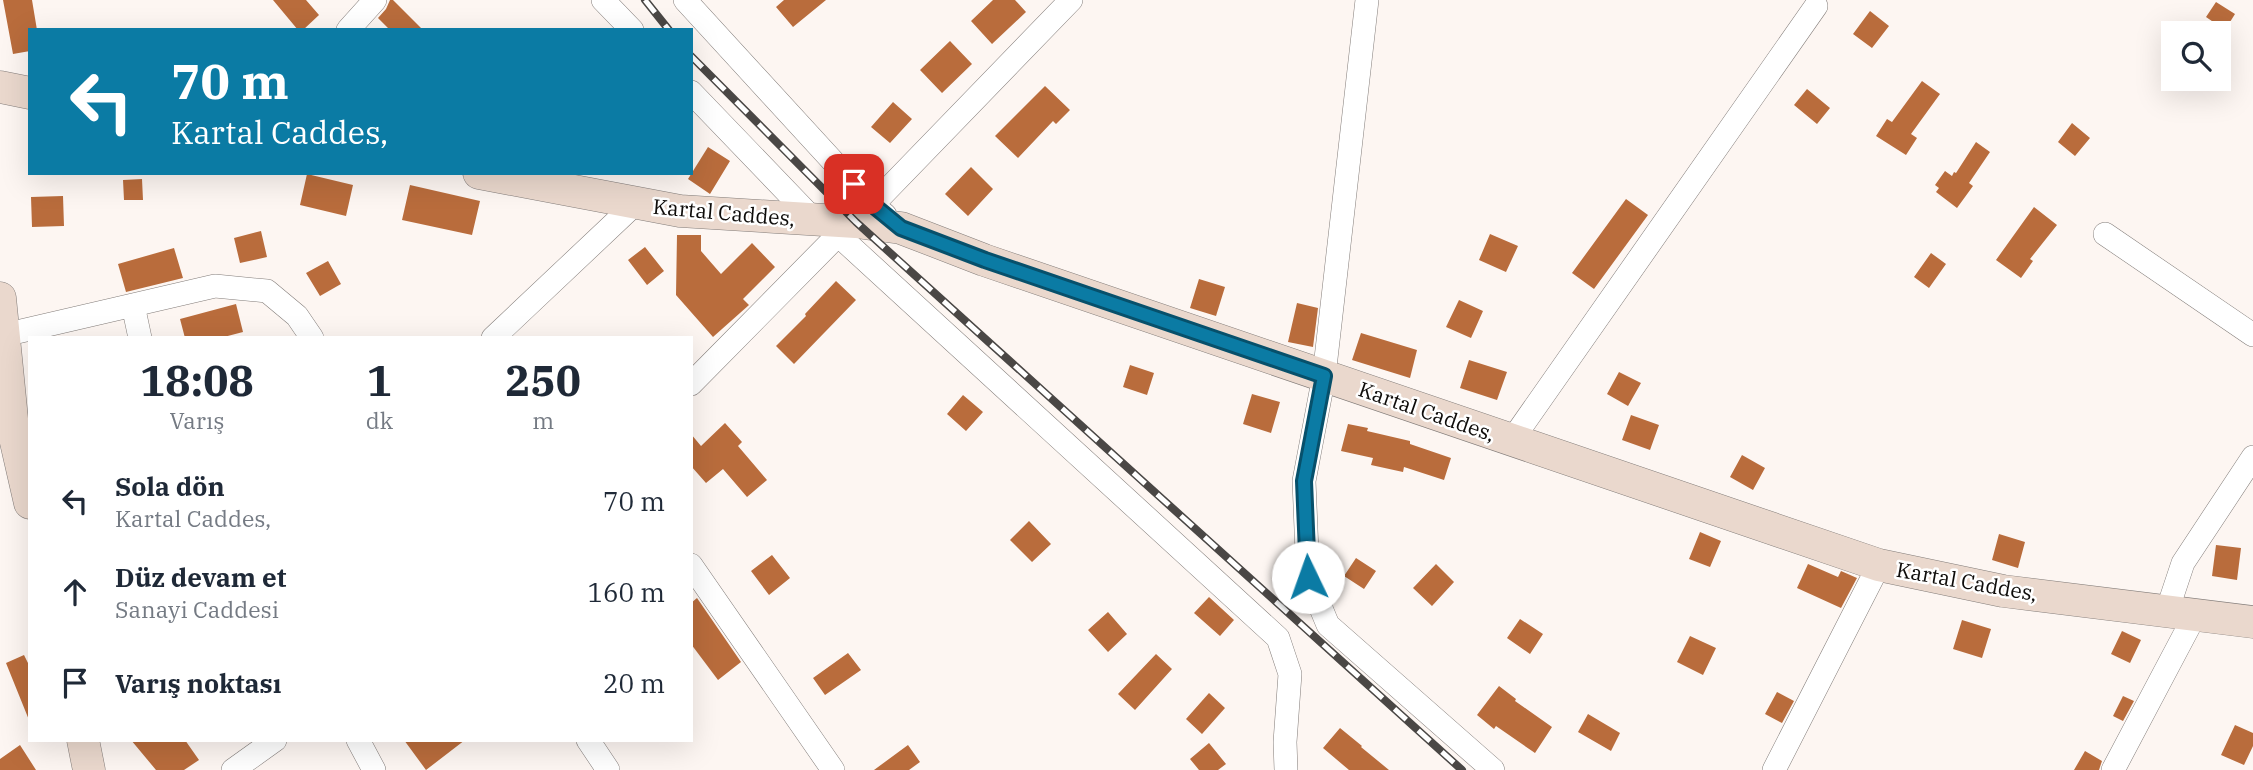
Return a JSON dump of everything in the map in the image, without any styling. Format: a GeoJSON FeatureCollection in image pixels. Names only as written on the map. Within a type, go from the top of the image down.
{"type":"FeatureCollection","features":[{"type":"Feature","properties":{"kind":"main road"},"geometry":{"type":"LineString","coordinates":[[0,87],[28,93]]}},
{"type":"Feature","properties":{"kind":"main road","name":"Kartal Caddes,"},"geometry":{"type":"LineString","coordinates":[[490,175],[680,211],[845,220],[901,228],[998,264],[1879,565],[2003,590],[2253,622]]}},
{"type":"Feature","properties":{"kind":"main road"},"geometry":{"type":"LineString","coordinates":[[0,298],[13,429],[9,454],[28,498]]}},
{"type":"Feature","properties":{"kind":"main road"},"geometry":{"type":"LineString","coordinates":[[83,742],[89,770]]}},
{"type":"Feature","properties":{"kind":"street"},"geometry":{"type":"LineString","coordinates":[[350,28],[375,0]]}},
{"type":"Feature","properties":{"kind":"street"},"geometry":{"type":"LineString","coordinates":[[603,0],[630,28]]}},
{"type":"Feature","properties":{"kind":"street"},"geometry":{"type":"LineString","coordinates":[[685,0],[845,220]]}},
{"type":"Feature","properties":{"kind":"street"},"geometry":{"type":"LineString","coordinates":[[693,382],[845,220],[1071,0]]}},
{"type":"Feature","properties":{"kind":"street"},"geometry":{"type":"LineString","coordinates":[[1367,0],[1324,376],[1304,481],[1308,577],[1328,625],[1493,770]]}},
{"type":"Feature","properties":{"kind":"street"},"geometry":{"type":"LineString","coordinates":[[1512,440],[1816,6]]}},
{"type":"Feature","properties":{"kind":"street"},"geometry":{"type":"LineString","coordinates":[[693,94],[845,220],[1278,638],[1290,674],[1284,743],[1286,770]]}},
{"type":"Feature","properties":{"kind":"street"},"geometry":{"type":"LineString","coordinates":[[495,336],[636,203]]}},
{"type":"Feature","properties":{"kind":"street"},"geometry":{"type":"LineString","coordinates":[[2105,234],[2253,335]]}},
{"type":"Feature","properties":{"kind":"street"},"geometry":{"type":"LineString","coordinates":[[4,335],[215,286],[267,291],[297,316],[311,336]]}},
{"type":"Feature","properties":{"kind":"street"},"geometry":{"type":"LineString","coordinates":[[133,305],[140,336]]}},
{"type":"Feature","properties":{"kind":"street"},"geometry":{"type":"LineString","coordinates":[[2113,770],[2181,613],[2183,563],[2253,457]]}},
{"type":"Feature","properties":{"kind":"street"},"geometry":{"type":"LineString","coordinates":[[1774,770],[1879,565]]}},
{"type":"Feature","properties":{"kind":"street"},"geometry":{"type":"LineString","coordinates":[[693,568],[833,770]]}},
{"type":"Feature","properties":{"kind":"street"},"geometry":{"type":"LineString","coordinates":[[233,770],[272,742]]}},
{"type":"Feature","properties":{"kind":"street"},"geometry":{"type":"LineString","coordinates":[[359,742],[374,770]]}},
{"type":"Feature","properties":{"kind":"street"},"geometry":{"type":"LineString","coordinates":[[589,742],[608,770]]}},
{"type":"Feature","properties":{"kind":"building"},"geometry":{"type":"Polygon","coordinates":[[[3,0],[32,0],[37,28],[28,28],[28,51],[13,54],[3,0]]]}},
{"type":"Feature","properties":{"kind":"building"},"geometry":{"type":"Polygon","coordinates":[[[273,0],[306,0],[319,15],[305,28],[296,28],[273,0]]]}},
{"type":"Feature","properties":{"kind":"building"},"geometry":{"type":"Polygon","coordinates":[[[390,0],[393,0],[421,28],[388,28],[378,18],[390,0]]]}},
{"type":"Feature","properties":{"kind":"building"},"geometry":{"type":"Polygon","coordinates":[[[784,0],[826,0],[793,27],[776,7],[784,0]]]}},
{"type":"Feature","properties":{"kind":"building"},"geometry":{"type":"Polygon","coordinates":[[[993,0],[1015,0],[1026,12],[992,44],[971,21],[993,0]]]}},
{"type":"Feature","properties":{"kind":"building"},"geometry":{"type":"Polygon","coordinates":[[[2216,2],[2235,14],[2231,21],[2212,21],[2206,17],[2216,2]]]}},
{"type":"Feature","properties":{"kind":"building"},"geometry":{"type":"Polygon","coordinates":[[[1870,11],[1889,26],[1872,48],[1853,34],[1870,11]]]}},
{"type":"Feature","properties":{"kind":"building"},"geometry":{"type":"Polygon","coordinates":[[[950,41],[972,64],[942,93],[920,70],[950,41]]]}},
{"type":"Feature","properties":{"kind":"building"},"geometry":{"type":"Polygon","coordinates":[[[1922,81],[1940,94],[1911,134],[1917,138],[1906,155],[1876,136],[1887,119],[1892,122],[1922,81]]]}},
{"type":"Feature","properties":{"kind":"building"},"geometry":{"type":"Polygon","coordinates":[[[1045,86],[1070,110],[1056,124],[1053,121],[1018,158],[995,136],[1045,86]]]}},
{"type":"Feature","properties":{"kind":"building"},"geometry":{"type":"Polygon","coordinates":[[[1807,89],[1830,108],[1817,124],[1794,105],[1807,89]]]}},
{"type":"Feature","properties":{"kind":"building"},"geometry":{"type":"Polygon","coordinates":[[[893,102],[912,119],[890,143],[871,127],[893,102]]]}},
{"type":"Feature","properties":{"kind":"building"},"geometry":{"type":"Polygon","coordinates":[[[2072,123],[2090,138],[2075,156],[2058,142],[2072,123]]]}},
{"type":"Feature","properties":{"kind":"building"},"geometry":{"type":"Polygon","coordinates":[[[1976,142],[1990,152],[1969,183],[1973,186],[1957,208],[1936,192],[1939,188],[1935,185],[1945,171],[1952,176],[1956,173],[1976,142]]]}},
{"type":"Feature","properties":{"kind":"building"},"geometry":{"type":"Polygon","coordinates":[[[708,147],[730,161],[710,194],[688,179],[693,175],[708,147]]]}},
{"type":"Feature","properties":{"kind":"building"},"geometry":{"type":"Polygon","coordinates":[[[971,167],[993,189],[968,216],[945,194],[971,167]]]}},
{"type":"Feature","properties":{"kind":"building"},"geometry":{"type":"Polygon","coordinates":[[[307,175],[353,185],[346,216],[300,205],[307,175]]]}},
{"type":"Feature","properties":{"kind":"building"},"geometry":{"type":"Polygon","coordinates":[[[142,179],[143,200],[124,200],[123,180],[142,179]]]}},
{"type":"Feature","properties":{"kind":"building"},"geometry":{"type":"Polygon","coordinates":[[[410,185],[480,201],[472,235],[402,220],[410,185]]]}},
{"type":"Feature","properties":{"kind":"building"},"geometry":{"type":"Polygon","coordinates":[[[63,196],[64,226],[32,227],[31,197],[63,196]]]}},
{"type":"Feature","properties":{"kind":"building"},"geometry":{"type":"Polygon","coordinates":[[[1626,199],[1648,215],[1594,289],[1572,273],[1626,199]]]}},
{"type":"Feature","properties":{"kind":"building"},"geometry":{"type":"Polygon","coordinates":[[[2034,207],[2057,225],[2030,259],[2033,261],[2021,278],[1996,260],[2034,207]]]}},
{"type":"Feature","properties":{"kind":"building"},"geometry":{"type":"Polygon","coordinates":[[[261,231],[267,257],[240,263],[234,238],[261,231]]]}},
{"type":"Feature","properties":{"kind":"building"},"geometry":{"type":"Polygon","coordinates":[[[1490,234],[1518,246],[1506,272],[1479,260],[1490,234]]]}},
{"type":"Feature","properties":{"kind":"building"},"geometry":{"type":"Polygon","coordinates":[[[677,235],[701,235],[701,251],[721,274],[752,243],[775,267],[743,299],[749,305],[713,337],[676,295],[677,235]]]}},
{"type":"Feature","properties":{"kind":"building"},"geometry":{"type":"Polygon","coordinates":[[[645,247],[664,271],[647,285],[628,260],[645,247]]]}},
{"type":"Feature","properties":{"kind":"building"},"geometry":{"type":"Polygon","coordinates":[[[174,248],[183,278],[126,292],[118,264],[174,248]]]}},
{"type":"Feature","properties":{"kind":"building"},"geometry":{"type":"Polygon","coordinates":[[[1931,253],[1946,264],[1929,288],[1914,277],[1931,253]]]}},
{"type":"Feature","properties":{"kind":"building"},"geometry":{"type":"Polygon","coordinates":[[[328,261],[341,284],[320,296],[306,273],[328,261]]]}},
{"type":"Feature","properties":{"kind":"building"},"geometry":{"type":"Polygon","coordinates":[[[1199,279],[1225,287],[1216,316],[1190,308],[1199,279]]]}},
{"type":"Feature","properties":{"kind":"building"},"geometry":{"type":"Polygon","coordinates":[[[836,281],[856,300],[794,364],[776,346],[836,281]]]}},
{"type":"Feature","properties":{"kind":"building"},"geometry":{"type":"Polygon","coordinates":[[[1459,300],[1483,311],[1471,338],[1446,327],[1459,300]]]}},
{"type":"Feature","properties":{"kind":"building"},"geometry":{"type":"Polygon","coordinates":[[[1297,303],[1318,308],[1313,347],[1288,342],[1297,303]]]}},
{"type":"Feature","properties":{"kind":"building"},"geometry":{"type":"Polygon","coordinates":[[[236,304],[243,332],[228,336],[184,336],[180,319],[236,304]]]}},
{"type":"Feature","properties":{"kind":"building"},"geometry":{"type":"Polygon","coordinates":[[[1361,333],[1417,350],[1410,378],[1352,360],[1361,333]]]}},
{"type":"Feature","properties":{"kind":"building"},"geometry":{"type":"Polygon","coordinates":[[[1469,360],[1507,372],[1497,400],[1460,388],[1469,360]]]}},
{"type":"Feature","properties":{"kind":"building"},"geometry":{"type":"Polygon","coordinates":[[[1130,365],[1154,373],[1147,395],[1123,387],[1130,365]]]}},
{"type":"Feature","properties":{"kind":"building"},"geometry":{"type":"Polygon","coordinates":[[[1619,372],[1641,383],[1628,406],[1607,394],[1619,372]]]}},
{"type":"Feature","properties":{"kind":"building"},"geometry":{"type":"Polygon","coordinates":[[[1252,394],[1280,402],[1271,433],[1243,424],[1252,394]]]}},
{"type":"Feature","properties":{"kind":"building"},"geometry":{"type":"Polygon","coordinates":[[[963,395],[983,412],[966,431],[947,414],[963,395]]]}},
{"type":"Feature","properties":{"kind":"building"},"geometry":{"type":"Polygon","coordinates":[[[1631,415],[1659,425],[1650,450],[1622,440],[1631,415]]]}},
{"type":"Feature","properties":{"kind":"building"},"geometry":{"type":"Polygon","coordinates":[[[725,423],[742,442],[738,446],[767,480],[747,497],[723,469],[706,483],[693,468],[693,436],[701,446],[725,423]]]}},
{"type":"Feature","properties":{"kind":"building"},"geometry":{"type":"Polygon","coordinates":[[[1348,424],[1410,441],[1410,444],[1451,458],[1444,480],[1404,467],[1403,472],[1371,465],[1373,458],[1341,451],[1348,424]]]}},
{"type":"Feature","properties":{"kind":"building"},"geometry":{"type":"Polygon","coordinates":[[[1742,455],[1765,468],[1753,490],[1730,477],[1742,455]]]}},
{"type":"Feature","properties":{"kind":"building"},"geometry":{"type":"Polygon","coordinates":[[[1029,521],[1051,544],[1032,562],[1010,540],[1029,521]]]}},
{"type":"Feature","properties":{"kind":"building"},"geometry":{"type":"Polygon","coordinates":[[[1700,532],[1721,541],[1710,567],[1689,559],[1700,532]]]}},
{"type":"Feature","properties":{"kind":"building"},"geometry":{"type":"Polygon","coordinates":[[[1999,534],[2025,542],[2018,568],[1992,560],[1999,534]]]}},
{"type":"Feature","properties":{"kind":"building"},"geometry":{"type":"Polygon","coordinates":[[[2216,545],[2241,548],[2237,580],[2212,576],[2216,545]]]}},
{"type":"Feature","properties":{"kind":"building"},"geometry":{"type":"Polygon","coordinates":[[[772,555],[790,578],[769,595],[751,571],[772,555]]]}},
{"type":"Feature","properties":{"kind":"building"},"geometry":{"type":"Polygon","coordinates":[[[1356,558],[1376,571],[1364,589],[1344,576],[1356,558]]]}},
{"type":"Feature","properties":{"kind":"building"},"geometry":{"type":"Polygon","coordinates":[[[1436,564],[1454,582],[1432,606],[1413,588],[1436,564]]]}},
{"type":"Feature","properties":{"kind":"building"},"geometry":{"type":"Polygon","coordinates":[[[1808,564],[1838,577],[1841,571],[1857,578],[1841,608],[1797,588],[1808,564]]]}},
{"type":"Feature","properties":{"kind":"building"},"geometry":{"type":"Polygon","coordinates":[[[1209,597],[1234,620],[1220,636],[1194,613],[1209,597]]]}},
{"type":"Feature","properties":{"kind":"building"},"geometry":{"type":"Polygon","coordinates":[[[697,598],[741,662],[718,680],[693,647],[693,601],[697,598]]]}},
{"type":"Feature","properties":{"kind":"building"},"geometry":{"type":"Polygon","coordinates":[[[1108,612],[1127,634],[1108,652],[1088,630],[1108,612]]]}},
{"type":"Feature","properties":{"kind":"building"},"geometry":{"type":"Polygon","coordinates":[[[1520,619],[1543,634],[1530,654],[1507,638],[1520,619]]]}},
{"type":"Feature","properties":{"kind":"building"},"geometry":{"type":"Polygon","coordinates":[[[1962,620],[1991,629],[1982,658],[1953,649],[1962,620]]]}},
{"type":"Feature","properties":{"kind":"building"},"geometry":{"type":"Polygon","coordinates":[[[2122,631],[2141,640],[2130,663],[2111,654],[2122,631]]]}},
{"type":"Feature","properties":{"kind":"building"},"geometry":{"type":"Polygon","coordinates":[[[1690,636],[1716,648],[1703,675],[1677,662],[1690,636]]]}},
{"type":"Feature","properties":{"kind":"building"},"geometry":{"type":"Polygon","coordinates":[[[848,653],[861,670],[825,695],[813,678],[848,653]]]}},
{"type":"Feature","properties":{"kind":"building"},"geometry":{"type":"Polygon","coordinates":[[[1156,654],[1172,669],[1135,710],[1118,694],[1156,654]]]}},
{"type":"Feature","properties":{"kind":"building"},"geometry":{"type":"Polygon","coordinates":[[[24,655],[28,663],[28,718],[6,663],[24,655]]]}},
{"type":"Feature","properties":{"kind":"building"},"geometry":{"type":"Polygon","coordinates":[[[1499,686],[1552,727],[1535,753],[1496,726],[1494,729],[1477,715],[1499,686]]]}},
{"type":"Feature","properties":{"kind":"building"},"geometry":{"type":"Polygon","coordinates":[[[1777,692],[1794,701],[1782,723],[1765,714],[1777,692]]]}},
{"type":"Feature","properties":{"kind":"building"},"geometry":{"type":"Polygon","coordinates":[[[1209,693],[1225,708],[1202,734],[1186,719],[1209,693]]]}},
{"type":"Feature","properties":{"kind":"building"},"geometry":{"type":"Polygon","coordinates":[[[2123,696],[2134,701],[2123,721],[2113,716],[2123,696]]]}},
{"type":"Feature","properties":{"kind":"building"},"geometry":{"type":"Polygon","coordinates":[[[1588,714],[1620,733],[1611,751],[1578,732],[1588,714]]]}},
{"type":"Feature","properties":{"kind":"building"},"geometry":{"type":"Polygon","coordinates":[[[2235,725],[2253,733],[2253,746],[2244,765],[2221,755],[2235,725]]]}},
{"type":"Feature","properties":{"kind":"building"},"geometry":{"type":"Polygon","coordinates":[[[1340,728],[1389,770],[1349,770],[1323,748],[1340,728]]]}},
{"type":"Feature","properties":{"kind":"building"},"geometry":{"type":"Polygon","coordinates":[[[133,742],[186,742],[199,760],[184,770],[156,770],[133,742]]]}},
{"type":"Feature","properties":{"kind":"building"},"geometry":{"type":"Polygon","coordinates":[[[405,742],[462,742],[426,770],[405,742]]]}},
{"type":"Feature","properties":{"kind":"building"},"geometry":{"type":"Polygon","coordinates":[[[1209,743],[1226,764],[1218,770],[1199,770],[1190,759],[1209,743]]]}},
{"type":"Feature","properties":{"kind":"building"},"geometry":{"type":"Polygon","coordinates":[[[20,745],[36,770],[0,770],[0,759],[20,745]]]}},
{"type":"Feature","properties":{"kind":"building"},"geometry":{"type":"Polygon","coordinates":[[[908,745],[920,762],[909,770],[874,770],[908,745]]]}},
{"type":"Feature","properties":{"kind":"building"},"geometry":{"type":"Polygon","coordinates":[[[2085,751],[2102,761],[2099,770],[2074,770],[2085,751]]]}},
{"type":"Feature","properties":{"kind":"railway"},"geometry":{"type":"LineString","coordinates":[[645,0],[667,28]]}},
{"type":"Feature","properties":{"kind":"railway"},"geometry":{"type":"LineString","coordinates":[[693,58],[856,222],[1462,770]]}},
{"type":"Feature","properties":{"kind":"route"},"geometry":{"type":"LineString","coordinates":[[854,184],[873,205],[901,228],[985,260],[1324,376],[1304,481],[1308,577]]}}]}
